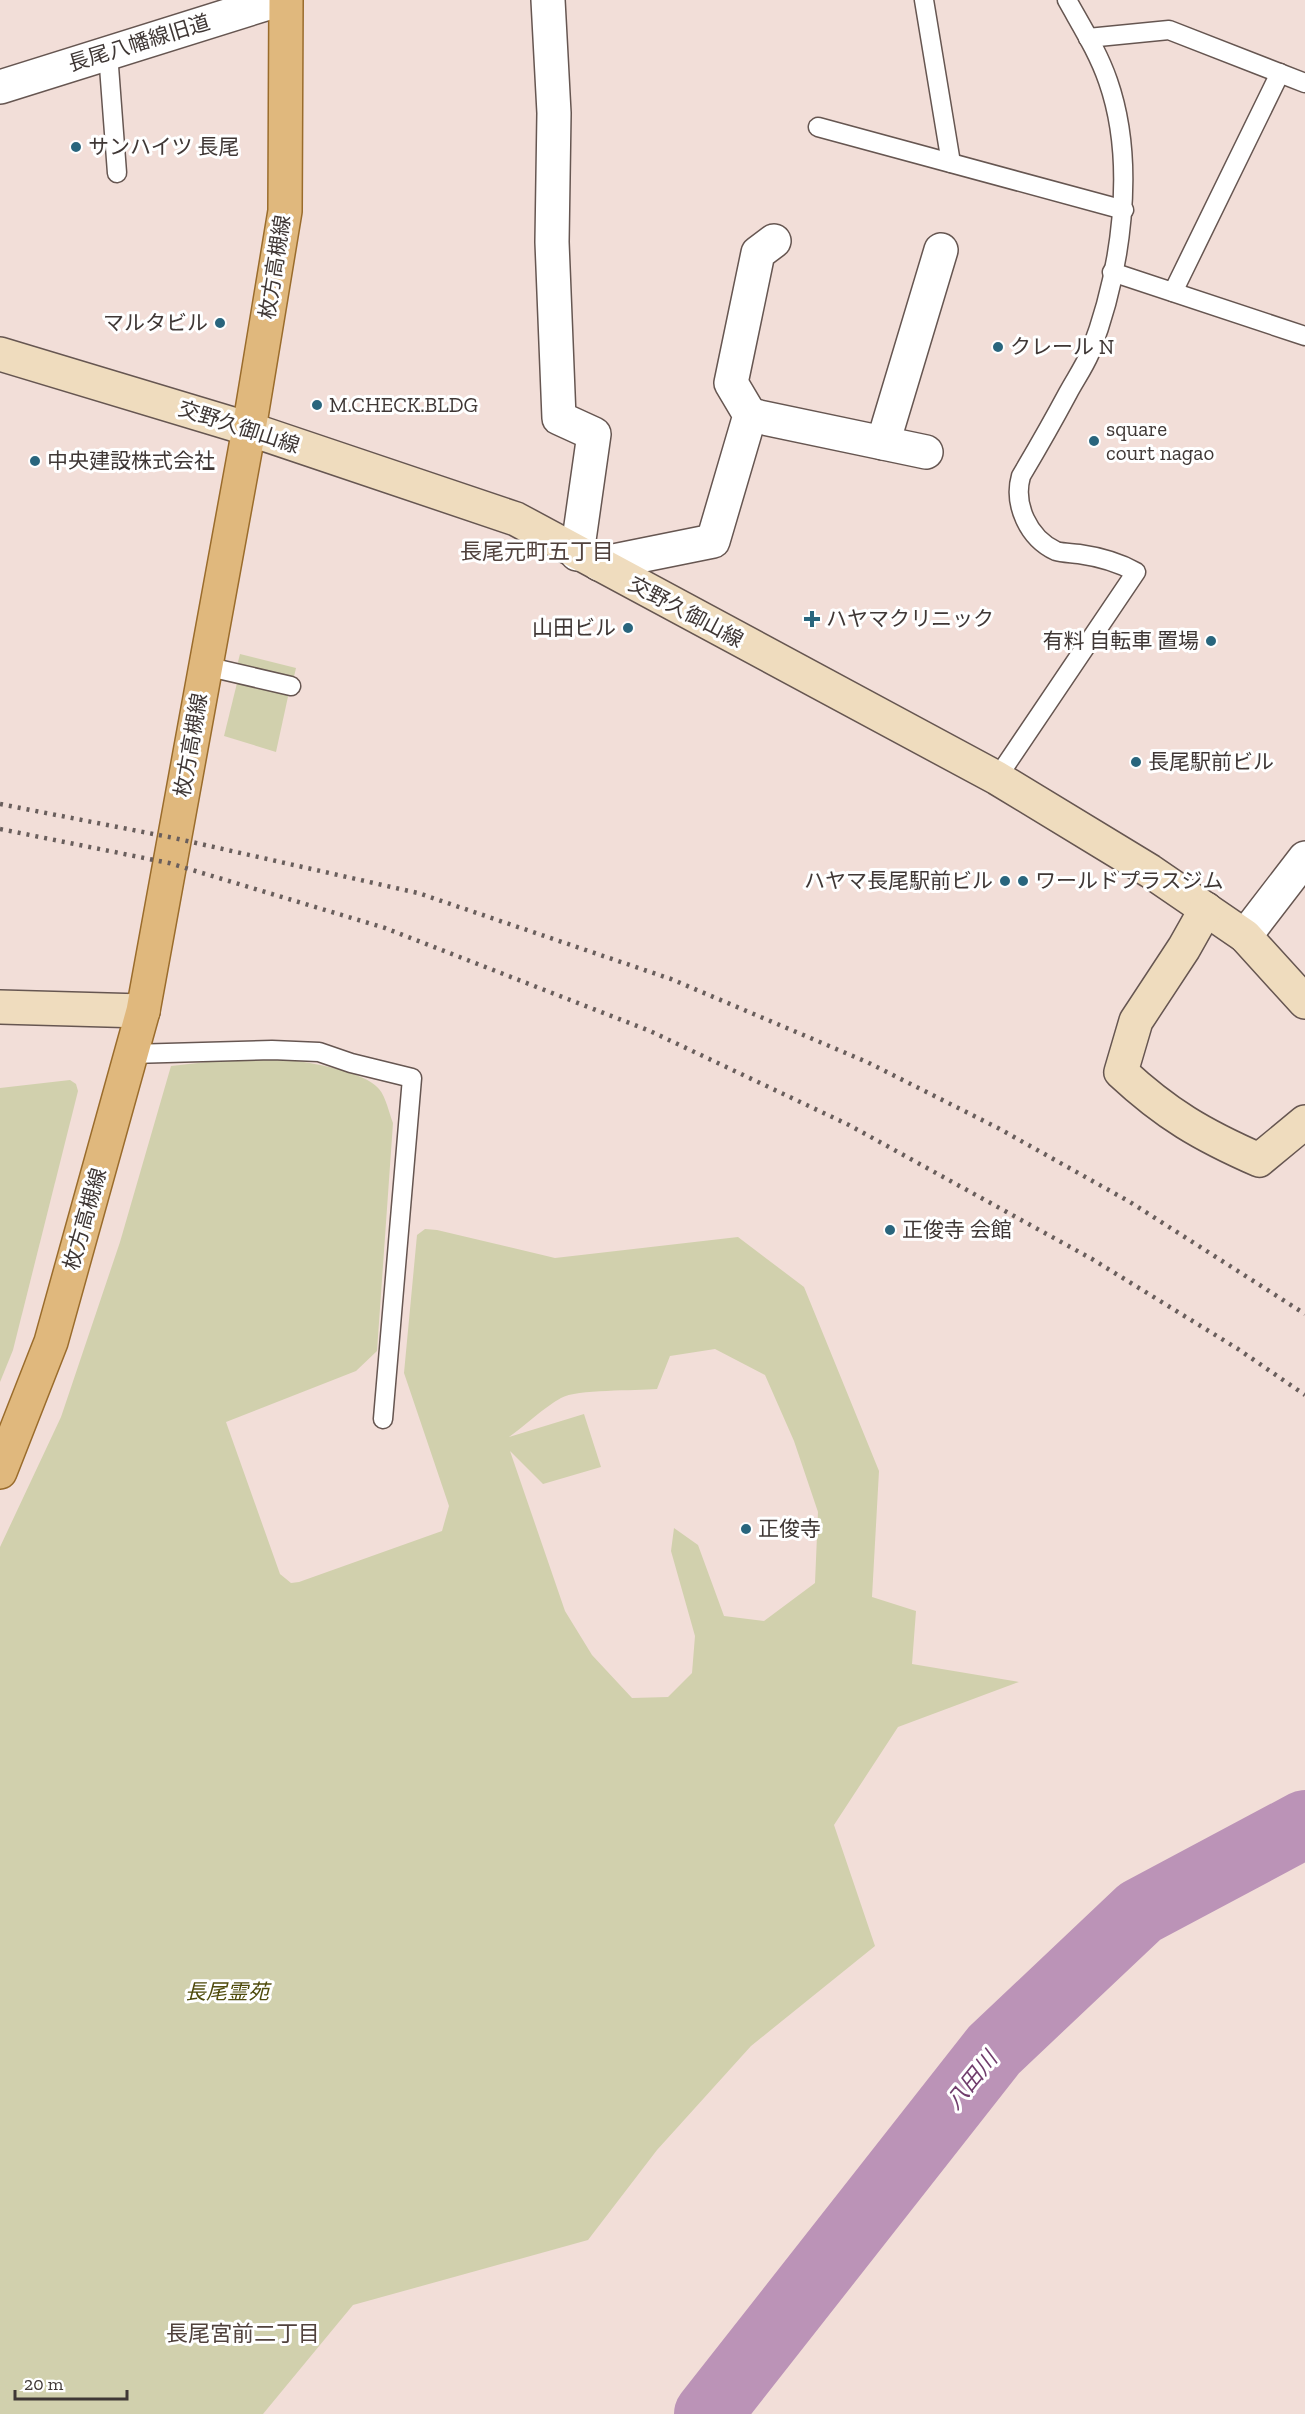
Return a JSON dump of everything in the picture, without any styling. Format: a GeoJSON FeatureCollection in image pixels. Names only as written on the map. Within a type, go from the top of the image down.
{"type":"FeatureCollection","features":[{"type":"Feature","properties":{"kind":"main road","name":"枚方高槻線"},"geometry":{"type":"LineString","coordinates":[[0,1473],[51,1342],[143,1011],[249,429],[285,211],[286,0]]}},
{"type":"Feature","properties":{"kind":"main road","name":"交野久御山線"},"geometry":{"type":"LineString","coordinates":[[0,354],[249,429],[516,519],[998,778],[1150,871],[1245,936],[1305,1002]]}},
{"type":"Feature","properties":{"kind":"main road"},"geometry":{"type":"LineString","coordinates":[[1206,909],[1184,948],[1136,1021],[1121,1072],[1155,1103],[1209,1138],[1259,1160],[1305,1122]]}},
{"type":"Feature","properties":{"kind":"main road"},"geometry":{"type":"LineString","coordinates":[[0,1007],[143,1011]]}},
{"type":"Feature","properties":{"kind":"street","name":"長尾八幡線旧道"},"geometry":{"type":"LineString","coordinates":[[0,87],[278,0]]}},
{"type":"Feature","properties":{"kind":"street"},"geometry":{"type":"LineString","coordinates":[[548,0],[554,113],[552,242],[559,418],[594,434],[588,559],[713,541],[750,415],[731,383],[758,253],[774,241]]}},
{"type":"Feature","properties":{"kind":"street"},"geometry":{"type":"LineString","coordinates":[[884,443],[941,250]]}},
{"type":"Feature","properties":{"kind":"street"},"geometry":{"type":"LineString","coordinates":[[750,415],[926,452]]}},
{"type":"Feature","properties":{"kind":"street"},"geometry":{"type":"LineString","coordinates":[[1245,936],[1305,858]]}},
{"type":"Feature","properties":{"kind":"lane"},"geometry":{"type":"LineString","coordinates":[[924,0],[951,163]]}},
{"type":"Feature","properties":{"kind":"lane"},"geometry":{"type":"LineString","coordinates":[[998,778],[1136,573],[1118,562],[1056,551],[1035,534],[1021,512],[1017,491],[1021,476],[1089,355],[1103,316],[1124,210],[1119,122],[1108,82],[1067,0]]}},
{"type":"Feature","properties":{"kind":"lane"},"geometry":{"type":"LineString","coordinates":[[1088,38],[1169,30],[1305,83]]}},
{"type":"Feature","properties":{"kind":"lane"},"geometry":{"type":"LineString","coordinates":[[108,53],[117,173]]}},
{"type":"Feature","properties":{"kind":"lane"},"geometry":{"type":"LineString","coordinates":[[1173,292],[1280,74]]}},
{"type":"Feature","properties":{"kind":"lane"},"geometry":{"type":"LineString","coordinates":[[818,127],[1124,210]]}},
{"type":"Feature","properties":{"kind":"lane"},"geometry":{"type":"LineString","coordinates":[[1112,272],[1305,336]]}},
{"type":"Feature","properties":{"kind":"lane"},"geometry":{"type":"LineString","coordinates":[[205,666],[291,686]]}},
{"type":"Feature","properties":{"kind":"lane"},"geometry":{"type":"LineString","coordinates":[[131,1054],[272,1050],[319,1052],[351,1063],[412,1078],[383,1419]]}},
{"type":"Feature","properties":{"kind":"green space"},"geometry":{"type":"Polygon","coordinates":[[[240,654],[296,668],[293,681],[237,666],[240,654]]]}},
{"type":"Feature","properties":{"kind":"green space"},"geometry":{"type":"Polygon","coordinates":[[[238,679],[289,692],[276,752],[224,736],[238,679]]]}},
{"type":"Feature","properties":{"kind":"green space","name":"長尾霊苑"},"geometry":{"type":"Polygon","coordinates":[[[261,1056],[306,1062],[341,1070],[357,1075],[379,1089],[393,1123],[377,1351],[356,1371],[226,1422],[280,1574],[291,1583],[442,1531],[449,1506],[404,1373],[417,1235],[425,1229],[437,1230],[555,1258],[738,1237],[804,1287],[879,1471],[872,1597],[916,1611],[912,1664],[1019,1682],[898,1727],[834,1825],[875,1946],[751,2046],[657,2150],[588,2240],[353,2305],[263,2414],[0,2414],[0,1547],[61,1417],[120,1242],[171,1066],[261,1056]],[[715,1349],[670,1356],[657,1389],[569,1395],[548,1407],[509,1437],[584,1414],[601,1467],[543,1484],[510,1451],[565,1611],[592,1655],[632,1698],[668,1697],[692,1673],[695,1636],[671,1551],[674,1528],[698,1545],[724,1616],[764,1621],[815,1583],[818,1512],[794,1441],[765,1375],[715,1349]]]}},
{"type":"Feature","properties":{"kind":"green space"},"geometry":{"type":"Polygon","coordinates":[[[70,1080],[76,1084],[78,1091],[13,1350],[0,1382],[0,1088],[70,1080]]]}},
{"type":"Feature","properties":{"kind":"waterway","name":"八田川"},"geometry":{"type":"LineString","coordinates":[[708,2414],[994,2050],[1140,1912],[1305,1824]]}},
{"type":"Feature","properties":{"kind":"railway"},"geometry":{"type":"LineString","coordinates":[[0,804],[174,838],[418,893],[671,979],[867,1062],[998,1128],[1130,1202],[1305,1314]]}},
{"type":"Feature","properties":{"kind":"railway"},"geometry":{"type":"LineString","coordinates":[[0,829],[169,863],[385,928],[650,1031],[849,1125],[1092,1259],[1238,1349],[1305,1395]]}},
{"type":"Feature","properties":{"kind":"place","name":"サンハイツ 長尾"},"geometry":{"type":"Point","coordinates":[76,147]}},
{"type":"Feature","properties":{"kind":"place","name":"マルタビル"},"geometry":{"type":"Point","coordinates":[220,323]}},
{"type":"Feature","properties":{"kind":"place","name":"クレール N"},"geometry":{"type":"Point","coordinates":[998,347]}},
{"type":"Feature","properties":{"kind":"place","name":"M.CHECK.BLDG"},"geometry":{"type":"Point","coordinates":[317,405]}},
{"type":"Feature","properties":{"kind":"place","name":"square court nagao"},"geometry":{"type":"Point","coordinates":[1094,441]}},
{"type":"Feature","properties":{"kind":"place","name":"中央建設株式会社"},"geometry":{"type":"Point","coordinates":[35,461]}},
{"type":"Feature","properties":{"kind":"place","name":"ハヤマクリニック"},"geometry":{"type":"Point","coordinates":[812,619]}},
{"type":"Feature","properties":{"kind":"place","name":"山田ビル"},"geometry":{"type":"Point","coordinates":[628,628]}},
{"type":"Feature","properties":{"kind":"place","name":"有料 自転車 置場"},"geometry":{"type":"Point","coordinates":[1211,641]}},
{"type":"Feature","properties":{"kind":"place","name":"長尾駅前ビル"},"geometry":{"type":"Point","coordinates":[1136,762]}},
{"type":"Feature","properties":{"kind":"place","name":"ハヤマ長尾駅前ビル"},"geometry":{"type":"Point","coordinates":[1005,881]}},
{"type":"Feature","properties":{"kind":"place","name":"ワールドプラスジム"},"geometry":{"type":"Point","coordinates":[1023,881]}},
{"type":"Feature","properties":{"kind":"place","name":"正俊寺 会館"},"geometry":{"type":"Point","coordinates":[890,1230]}},
{"type":"Feature","properties":{"kind":"place","name":"正俊寺"},"geometry":{"type":"Point","coordinates":[746,1529]}},
{"type":"Feature","properties":{"kind":"district","name":"長尾元町五丁目"},"geometry":{"type":"Point","coordinates":[537,551]}},
{"type":"Feature","properties":{"kind":"district","name":"長尾宮前二丁目"},"geometry":{"type":"Point","coordinates":[243,2333]}}]}
